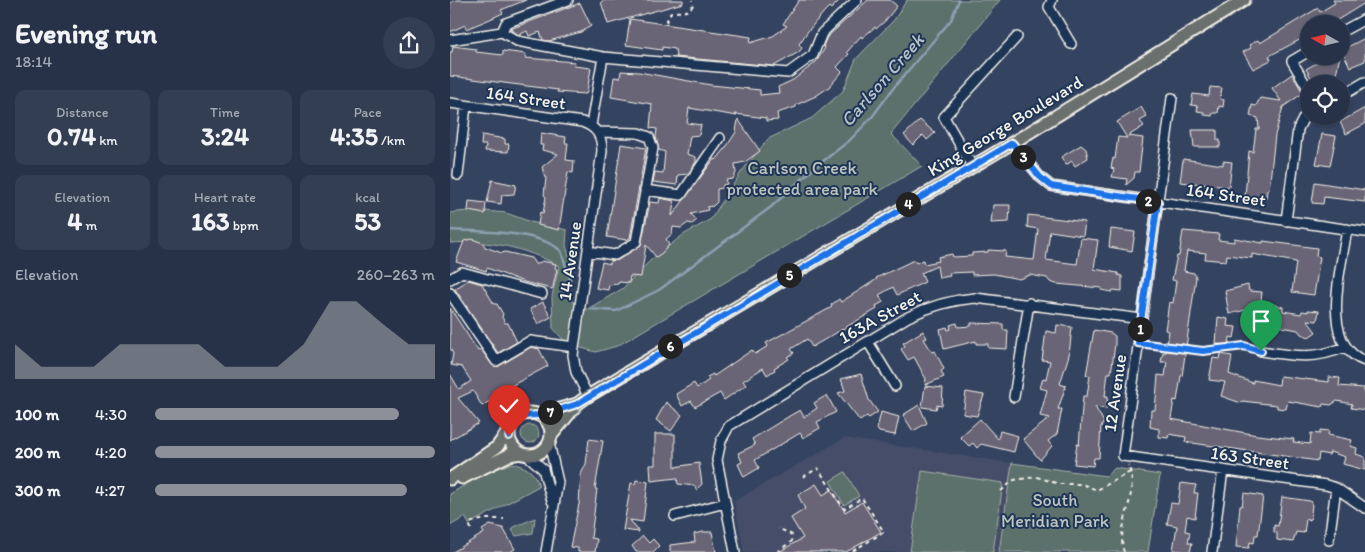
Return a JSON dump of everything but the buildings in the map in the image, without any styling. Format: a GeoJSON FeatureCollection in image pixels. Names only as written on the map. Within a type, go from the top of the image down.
{"type":"FeatureCollection","features":[{"type":"Feature","properties":{"kind":"main road","name":"King George Boulevard"},"geometry":{"type":"LineString","coordinates":[[550,440],[577,404],[588,396],[1012,143],[1244,0]]}},
{"type":"Feature","properties":{"kind":"main road","name":"King George Boulevard"},"geometry":{"type":"LineString","coordinates":[[538,415],[577,404]]}},
{"type":"Feature","properties":{"kind":"main road"},"geometry":{"type":"LineString","coordinates":[[450,479],[497,447],[517,418],[531,413],[538,415],[548,423],[550,440],[540,453],[500,459],[450,485]]}},
{"type":"Feature","properties":{"kind":"main road"},"geometry":{"type":"LineString","coordinates":[[510,429],[511,443],[524,454]]}},
{"type":"Feature","properties":{"kind":"street"},"geometry":{"type":"LineString","coordinates":[[502,32],[506,23],[568,0]]}},
{"type":"Feature","properties":{"kind":"street"},"geometry":{"type":"LineString","coordinates":[[450,40],[502,32],[517,41],[603,57],[788,73],[813,55],[822,34],[857,0]]}},
{"type":"Feature","properties":{"kind":"street"},"geometry":{"type":"LineString","coordinates":[[1052,0],[1049,7],[1071,44]]}},
{"type":"Feature","properties":{"kind":"street"},"geometry":{"type":"LineString","coordinates":[[1350,27],[1365,18]]}},
{"type":"Feature","properties":{"kind":"street"},"geometry":{"type":"LineString","coordinates":[[972,166],[944,117],[1017,37]]}},
{"type":"Feature","properties":{"kind":"street"},"geometry":{"type":"LineString","coordinates":[[1300,56],[1292,61],[1300,75]]}},
{"type":"Feature","properties":{"kind":"street","name":"14 Avenue"},"geometry":{"type":"LineString","coordinates":[[588,396],[576,372],[574,347],[602,151],[602,143],[595,129],[603,57]]}},
{"type":"Feature","properties":{"kind":"street"},"geometry":{"type":"LineString","coordinates":[[1350,91],[1365,82]]}},
{"type":"Feature","properties":{"kind":"street","name":"12 Avenue"},"geometry":{"type":"LineString","coordinates":[[1123,456],[1172,98]]}},
{"type":"Feature","properties":{"kind":"street","name":"164 Street"},"geometry":{"type":"LineString","coordinates":[[450,104],[582,122],[595,129],[638,133],[649,137],[653,148],[645,190]]}},
{"type":"Feature","properties":{"kind":"street"},"geometry":{"type":"LineString","coordinates":[[458,175],[466,106]]}},
{"type":"Feature","properties":{"kind":"street"},"geometry":{"type":"LineString","coordinates":[[1286,220],[1298,129],[1301,125]]}},
{"type":"Feature","properties":{"kind":"street"},"geometry":{"type":"LineString","coordinates":[[588,251],[615,255],[636,242],[645,190],[681,195],[720,138]]}},
{"type":"Feature","properties":{"kind":"street","name":"164 Street"},"geometry":{"type":"LineString","coordinates":[[1012,143],[1040,177],[1051,186],[1365,232]]}},
{"type":"Feature","properties":{"kind":"street"},"geometry":{"type":"LineString","coordinates":[[1347,229],[1336,311],[1337,330],[1345,347],[1365,361]]}},
{"type":"Feature","properties":{"kind":"street"},"geometry":{"type":"LineString","coordinates":[[450,279],[462,272],[542,294]]}},
{"type":"Feature","properties":{"kind":"street"},"geometry":{"type":"LineString","coordinates":[[450,293],[496,361],[530,342],[574,347]]}},
{"type":"Feature","properties":{"kind":"street","name":"163A Street"},"geometry":{"type":"LineString","coordinates":[[725,503],[717,460],[721,441],[729,426],[921,310],[951,300],[975,298],[1029,303],[1142,319]]}},
{"type":"Feature","properties":{"kind":"street"},"geometry":{"type":"LineString","coordinates":[[1014,398],[1029,303]]}},
{"type":"Feature","properties":{"kind":"street"},"geometry":{"type":"LineString","coordinates":[[868,342],[895,386]]}},
{"type":"Feature","properties":{"kind":"street"},"geometry":{"type":"LineString","coordinates":[[1261,351],[1311,357],[1326,355],[1345,347]]}},
{"type":"Feature","properties":{"kind":"street"},"geometry":{"type":"LineString","coordinates":[[546,552],[558,482],[550,440]]}},
{"type":"Feature","properties":{"kind":"street"},"geometry":{"type":"LineString","coordinates":[[524,454],[543,469],[553,504]]}},
{"type":"Feature","properties":{"kind":"street","name":"163 Street"},"geometry":{"type":"LineString","coordinates":[[1123,456],[1336,488],[1365,508]]}},
{"type":"Feature","properties":{"kind":"street"},"geometry":{"type":"LineString","coordinates":[[1212,552],[1223,470]]}},
{"type":"Feature","properties":{"kind":"street"},"geometry":{"type":"LineString","coordinates":[[1329,540],[1336,488]]}},
{"type":"Feature","properties":{"kind":"street"},"geometry":{"type":"LineString","coordinates":[[675,516],[725,503],[735,552]]}},
{"type":"Feature","properties":{"kind":"path"},"geometry":{"type":"LineString","coordinates":[[666,22],[671,12],[686,12],[691,9],[692,0]]}},
{"type":"Feature","properties":{"kind":"path"},"geometry":{"type":"LineString","coordinates":[[1138,343],[1203,351],[1244,346],[1261,351]]}},
{"type":"Feature","properties":{"kind":"path"},"geometry":{"type":"LineString","coordinates":[[1124,552],[1120,541],[1131,503],[1130,472],[1128,466]]}},
{"type":"Feature","properties":{"kind":"path"},"geometry":{"type":"LineString","coordinates":[[803,477],[818,468],[844,509],[862,498],[884,532],[850,552]]}},
{"type":"Feature","properties":{"kind":"path"},"geometry":{"type":"LineString","coordinates":[[1001,491],[1014,480],[1037,478],[1059,484],[1082,484],[1097,490],[1130,472]]}},
{"type":"Feature","properties":{"kind":"path"},"geometry":{"type":"LineString","coordinates":[[471,529],[469,523],[484,519],[504,519]]}},
{"type":"Feature","properties":{"kind":"path"},"geometry":{"type":"LineString","coordinates":[[777,552],[792,541],[792,535],[778,528]]}},
{"type":"Feature","properties":{"kind":"shaded area"},"geometry":{"type":"Polygon","coordinates":[[[844,438],[1012,463],[999,552],[744,552],[734,501],[844,438]]]}},
{"type":"Feature","properties":{"kind":"green space","name":"Carlson Creek protected area park"},"geometry":{"type":"Polygon","coordinates":[[[907,0],[1000,0],[891,134],[922,166],[617,346],[596,352],[567,344],[553,328],[552,296],[559,266],[533,254],[506,246],[465,242],[450,243],[450,213],[475,210],[506,213],[531,222],[567,230],[566,246],[572,265],[569,298],[584,311],[622,289],[652,259],[683,235],[711,219],[742,171],[768,139],[812,118],[843,91],[856,59],[894,20],[907,0]]]}},
{"type":"Feature","properties":{"kind":"green space"},"geometry":{"type":"Polygon","coordinates":[[[530,425],[536,428],[539,434],[536,440],[530,443],[524,440],[521,434],[524,428],[530,425]]]}},
{"type":"Feature","properties":{"kind":"green space"},"geometry":{"type":"Polygon","coordinates":[[[511,463],[529,470],[539,486],[469,524],[465,517],[450,526],[450,494],[480,476],[511,463]]]}},
{"type":"Feature","properties":{"kind":"green space","name":"South Meridian Park"},"geometry":{"type":"Polygon","coordinates":[[[1012,463],[1106,476],[1115,468],[1160,475],[1148,552],[999,552],[1012,463]]]}},
{"type":"Feature","properties":{"kind":"green space"},"geometry":{"type":"Polygon","coordinates":[[[922,471],[1003,483],[993,552],[910,552],[922,471]]]}},
{"type":"Feature","properties":{"kind":"green space"},"geometry":{"type":"Polygon","coordinates":[[[845,472],[859,496],[844,505],[830,481],[845,472]]]}},
{"type":"Feature","properties":{"kind":"green space"},"geometry":{"type":"Polygon","coordinates":[[[535,518],[533,533],[516,536],[512,530],[514,527],[535,518]]]}},
{"type":"Feature","properties":{"kind":"waterway","name":"Carlson Creek"},"geometry":{"type":"LineString","coordinates":[[591,309],[616,311],[659,290],[771,207],[813,169],[850,140],[872,117],[895,86],[951,20],[959,0]]}},
{"type":"Feature","properties":{"kind":"waterway","name":"Carlson Creek"},"geometry":{"type":"LineString","coordinates":[[450,230],[508,233],[538,239],[551,244],[561,251],[570,279]]}},
{"type":"Feature","properties":{"kind":"route"},"geometry":{"type":"LineString","coordinates":[[509,436],[512,423],[517,418],[524,414],[538,415],[577,404],[680,340],[1012,143],[1040,177],[1051,186],[1158,202],[1138,343],[1203,351],[1244,346],[1261,351]]}}]}
